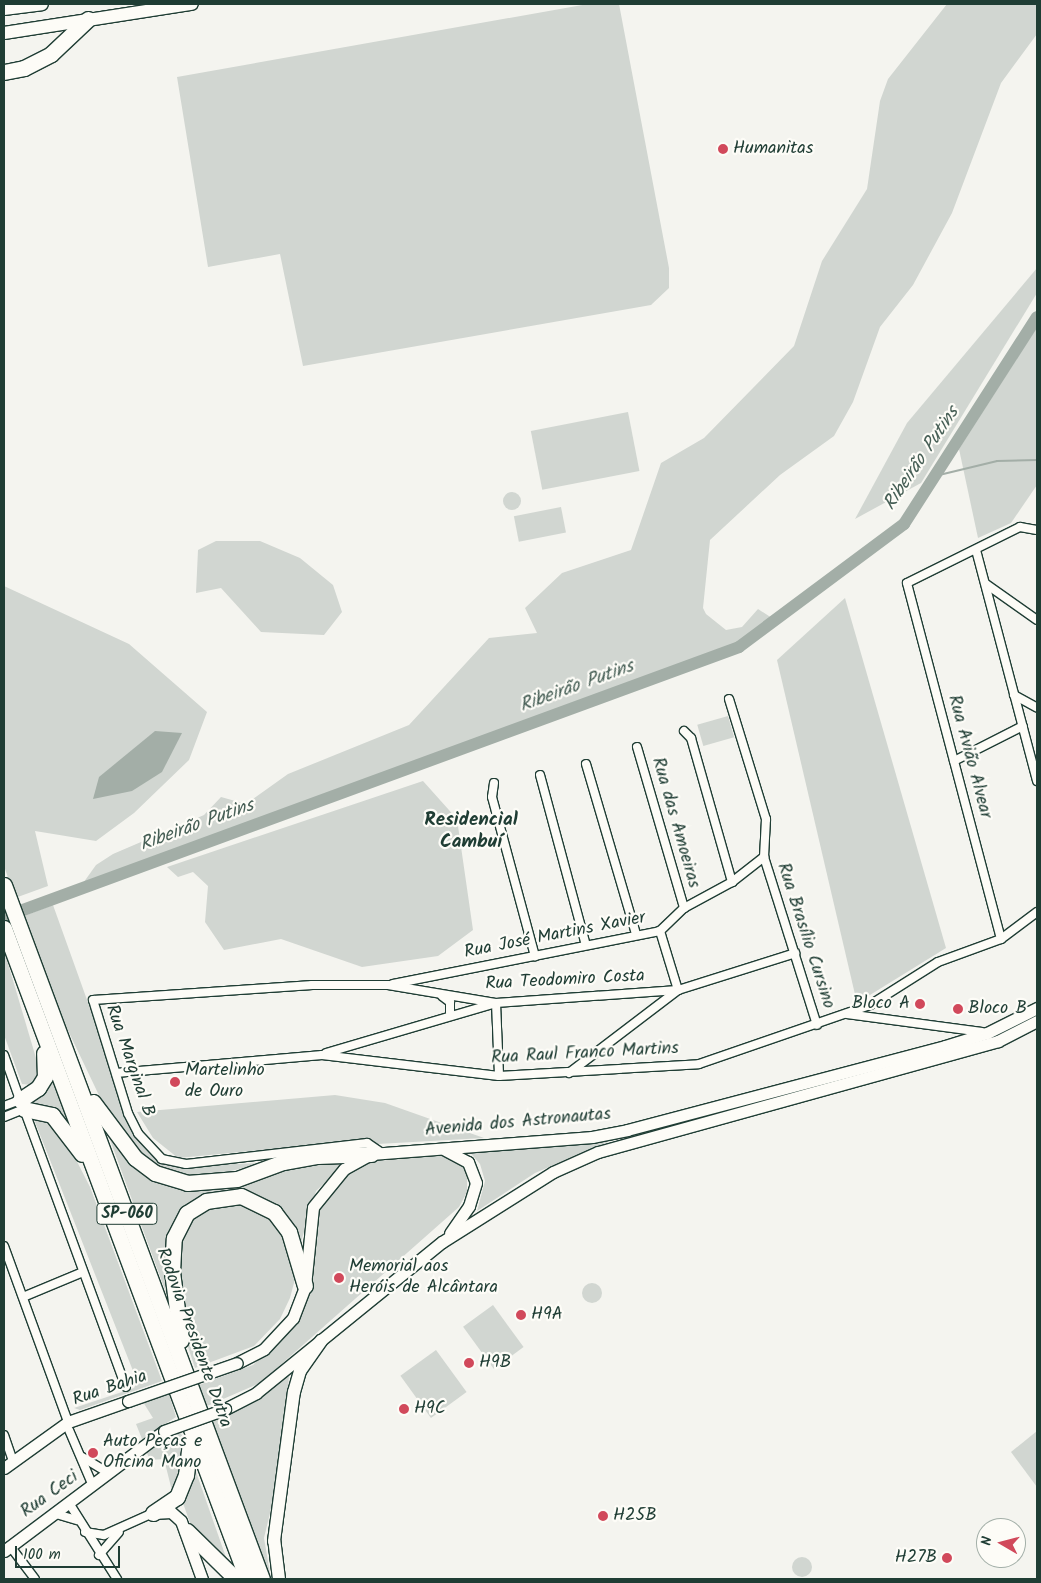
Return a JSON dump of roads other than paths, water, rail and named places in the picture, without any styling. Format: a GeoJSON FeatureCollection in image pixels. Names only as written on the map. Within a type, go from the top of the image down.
{"type":"FeatureCollection","features":[{"type":"Feature","properties":{"kind":"highway"},"geometry":{"type":"LineString","coordinates":[[4,72],[24,68],[51,54],[88,20]]}},
{"type":"Feature","properties":{"kind":"highway","name":"Rodovia Presidente Dutra"},"geometry":{"type":"LineString","coordinates":[[4,887],[185,1367],[262,1579]]}},
{"type":"Feature","properties":{"kind":"highway","name":"Rodovia Presidente Dutra"},"geometry":{"type":"LineString","coordinates":[[4,928],[100,1184],[190,1434],[246,1579]]}},
{"type":"Feature","properties":{"kind":"highway"},"geometry":{"type":"LineString","coordinates":[[39,1024],[45,1077],[38,1088],[22,1104],[39,1110],[57,1121],[100,1184]]}},
{"type":"Feature","properties":{"kind":"highway"},"geometry":{"type":"LineString","coordinates":[[70,1062],[113,1134],[154,1173],[187,1183],[207,1184],[237,1179],[279,1158],[377,1153]]}},
{"type":"Feature","properties":{"kind":"highway"},"geometry":{"type":"LineString","coordinates":[[185,1367],[173,1255],[179,1224],[195,1207],[230,1196],[262,1204],[289,1232],[304,1286]]}},
{"type":"Feature","properties":{"kind":"highway"},"geometry":{"type":"LineString","coordinates":[[153,1513],[177,1497],[186,1475],[190,1434]]}},
{"type":"Feature","properties":{"kind":"highway"},"geometry":{"type":"LineString","coordinates":[[184,1526],[236,1579]]}},
{"type":"Feature","properties":{"kind":"main road"},"geometry":{"type":"LineString","coordinates":[[4,9],[42,4]]}},
{"type":"Feature","properties":{"kind":"main road"},"geometry":{"type":"LineString","coordinates":[[4,32],[192,4]]}},
{"type":"Feature","properties":{"kind":"main road","name":"Avenida dos Astronautas"},"geometry":{"type":"LineString","coordinates":[[237,1363],[264,1349],[283,1332],[293,1318],[304,1286],[313,1207],[344,1169],[377,1153],[592,1137],[627,1130],[946,1046],[987,1033],[1025,1016],[1037,1006]]}},
{"type":"Feature","properties":{"kind":"main road","name":"Avenida dos Astronautas"},"geometry":{"type":"LineString","coordinates":[[164,1431],[225,1409],[256,1393],[442,1242],[512,1195],[598,1152],[990,1044],[1037,1021]]}},
{"type":"Feature","properties":{"kind":"main road"},"geometry":{"type":"LineString","coordinates":[[440,1148],[468,1162],[476,1183],[469,1206],[442,1242]]}},
{"type":"Feature","properties":{"kind":"main road"},"geometry":{"type":"LineString","coordinates":[[279,1579],[274,1541],[294,1392],[300,1371],[321,1341]]}},
{"type":"Feature","properties":{"kind":"main road","name":"Rua Bahia"},"geometry":{"type":"LineString","coordinates":[[8,1464],[68,1426],[128,1401],[237,1363]]}},
{"type":"Feature","properties":{"kind":"main road","name":"Rua Ceci"},"geometry":{"type":"LineString","coordinates":[[7,1549],[164,1431]]}},
{"type":"Feature","properties":{"kind":"main road"},"geometry":{"type":"LineString","coordinates":[[153,1513],[171,1512],[184,1526],[202,1579]]}},
{"type":"Feature","properties":{"kind":"street"},"geometry":{"type":"LineString","coordinates":[[1037,530],[1020,526],[976,550],[1037,781]]}},
{"type":"Feature","properties":{"kind":"street","name":"Rua Avião Alvear"},"geometry":{"type":"LineString","coordinates":[[976,550],[907,583],[1001,939]]}},
{"type":"Feature","properties":{"kind":"street"},"geometry":{"type":"LineString","coordinates":[[986,583],[1003,599],[1037,620]]}},
{"type":"Feature","properties":{"kind":"street"},"geometry":{"type":"LineString","coordinates":[[992,607],[1003,599]]}},
{"type":"Feature","properties":{"kind":"street"},"geometry":{"type":"LineString","coordinates":[[1014,695],[1037,708]]}},
{"type":"Feature","properties":{"kind":"street"},"geometry":{"type":"LineString","coordinates":[[729,699],[766,819],[764,856]]}},
{"type":"Feature","properties":{"kind":"street"},"geometry":{"type":"LineString","coordinates":[[954,761],[1023,726]]}},
{"type":"Feature","properties":{"kind":"street"},"geometry":{"type":"LineString","coordinates":[[684,731],[691,738],[732,882]]}},
{"type":"Feature","properties":{"kind":"street","name":"Rua das Amoeiras"},"geometry":{"type":"LineString","coordinates":[[637,747],[684,908]]}},
{"type":"Feature","properties":{"kind":"street"},"geometry":{"type":"LineString","coordinates":[[586,764],[592,773],[636,934]]}},
{"type":"Feature","properties":{"kind":"street"},"geometry":{"type":"LineString","coordinates":[[540,775],[586,945]]}},
{"type":"Feature","properties":{"kind":"street"},"geometry":{"type":"LineString","coordinates":[[494,783],[492,797],[535,956]]}},
{"type":"Feature","properties":{"kind":"street","name":"Rua José Martins Xavier"},"geometry":{"type":"LineString","coordinates":[[388,985],[636,934],[660,931],[684,908],[732,882],[764,856]]}},
{"type":"Feature","properties":{"kind":"street","name":"Rua Brasílio Cursino"},"geometry":{"type":"LineString","coordinates":[[764,856],[817,1025]]}},
{"type":"Feature","properties":{"kind":"street"},"geometry":{"type":"LineString","coordinates":[[846,1014],[870,1005],[938,962],[1001,939],[1037,912]]}},
{"type":"Feature","properties":{"kind":"street"},"geometry":{"type":"LineString","coordinates":[[569,1073],[678,990],[660,931]]}},
{"type":"Feature","properties":{"kind":"street","name":"Rua Teodomiro Costa"},"geometry":{"type":"LineString","coordinates":[[93,1000],[312,985],[388,985],[496,1003],[678,990],[794,954]]}},
{"type":"Feature","properties":{"kind":"street"},"geometry":{"type":"LineString","coordinates":[[438,994],[450,1002],[450,1013]]}},
{"type":"Feature","properties":{"kind":"street","name":"Rua Marginal B"},"geometry":{"type":"LineString","coordinates":[[93,1000],[116,1073],[138,1133],[162,1159],[186,1164],[279,1158]]}},
{"type":"Feature","properties":{"kind":"street"},"geometry":{"type":"LineString","coordinates":[[322,1055],[450,1013],[496,1003],[499,1076]]}},
{"type":"Feature","properties":{"kind":"street","name":"Rua Raul Franco Martins"},"geometry":{"type":"LineString","coordinates":[[116,1073],[322,1055],[499,1076],[699,1064],[846,1014],[933,1028],[987,1033]]}},
{"type":"Feature","properties":{"kind":"street"},"geometry":{"type":"LineString","coordinates":[[933,1028],[952,1034],[946,1046]]}},
{"type":"Feature","properties":{"kind":"street"},"geometry":{"type":"LineString","coordinates":[[4,1055],[126,1387]]}},
{"type":"Feature","properties":{"kind":"street"},"geometry":{"type":"LineString","coordinates":[[4,1106],[22,1104]]}},
{"type":"Feature","properties":{"kind":"street"},"geometry":{"type":"LineString","coordinates":[[4,1117],[22,1104]]}},
{"type":"Feature","properties":{"kind":"street"},"geometry":{"type":"LineString","coordinates":[[4,1246],[68,1426],[92,1486]]}},
{"type":"Feature","properties":{"kind":"street"},"geometry":{"type":"LineString","coordinates":[[23,1297],[83,1272]]}},
{"type":"Feature","properties":{"kind":"street"},"geometry":{"type":"LineString","coordinates":[[4,1435],[8,1464]]}},
{"type":"Feature","properties":{"kind":"street"},"geometry":{"type":"LineString","coordinates":[[82,1457],[109,1473]]}},
{"type":"Feature","properties":{"kind":"street"},"geometry":{"type":"LineString","coordinates":[[69,1503],[76,1520],[99,1555],[118,1579]]}},
{"type":"Feature","properties":{"kind":"street"},"geometry":{"type":"LineString","coordinates":[[85,1532],[104,1535],[120,1530],[153,1513]]}},
{"type":"Feature","properties":{"kind":"street"},"geometry":{"type":"LineString","coordinates":[[56,1514],[76,1520]]}},
{"type":"Feature","properties":{"kind":"street"},"geometry":{"type":"LineString","coordinates":[[99,1555],[120,1530]]}},
{"type":"Feature","properties":{"kind":"street"},"geometry":{"type":"LineString","coordinates":[[7,1549],[35,1579]]}},
{"type":"Feature","properties":{"kind":"waterway","name":"Ribeirão Putins"},"geometry":{"type":"LineString","coordinates":[[4,917],[739,647],[904,524],[1037,317]]}},
{"type":"Feature","properties":{"kind":"waterway"},"geometry":{"type":"LineString","coordinates":[[935,476],[997,461],[1037,460]]}},
{"type":"Feature","properties":{"kind":"place","name":"Humanitas"},"geometry":{"type":"Point","coordinates":[723,149]}},
{"type":"Feature","properties":{"kind":"place","name":"Bloco A"},"geometry":{"type":"Point","coordinates":[920,1004]}},
{"type":"Feature","properties":{"kind":"place","name":"Bloco B"},"geometry":{"type":"Point","coordinates":[958,1009]}},
{"type":"Feature","properties":{"kind":"place","name":"Martelinho de Ouro"},"geometry":{"type":"Point","coordinates":[175,1082]}},
{"type":"Feature","properties":{"kind":"place","name":"Memorial aos Heróis de Alcântara"},"geometry":{"type":"Point","coordinates":[339,1278]}},
{"type":"Feature","properties":{"kind":"place","name":"H9A"},"geometry":{"type":"Point","coordinates":[521,1315]}},
{"type":"Feature","properties":{"kind":"place","name":"H9B"},"geometry":{"type":"Point","coordinates":[469,1363]}},
{"type":"Feature","properties":{"kind":"place","name":"H9C"},"geometry":{"type":"Point","coordinates":[404,1409]}},
{"type":"Feature","properties":{"kind":"place","name":"Auto Peças e Oficina Mano"},"geometry":{"type":"Point","coordinates":[93,1453]}},
{"type":"Feature","properties":{"kind":"place","name":"H25B"},"geometry":{"type":"Point","coordinates":[603,1516]}},
{"type":"Feature","properties":{"kind":"place","name":"H27B"},"geometry":{"type":"Point","coordinates":[947,1558]}},
{"type":"Feature","properties":{"kind":"district","name":"Residencial Cambuí"},"geometry":{"type":"Point","coordinates":[471,832]}}]}
